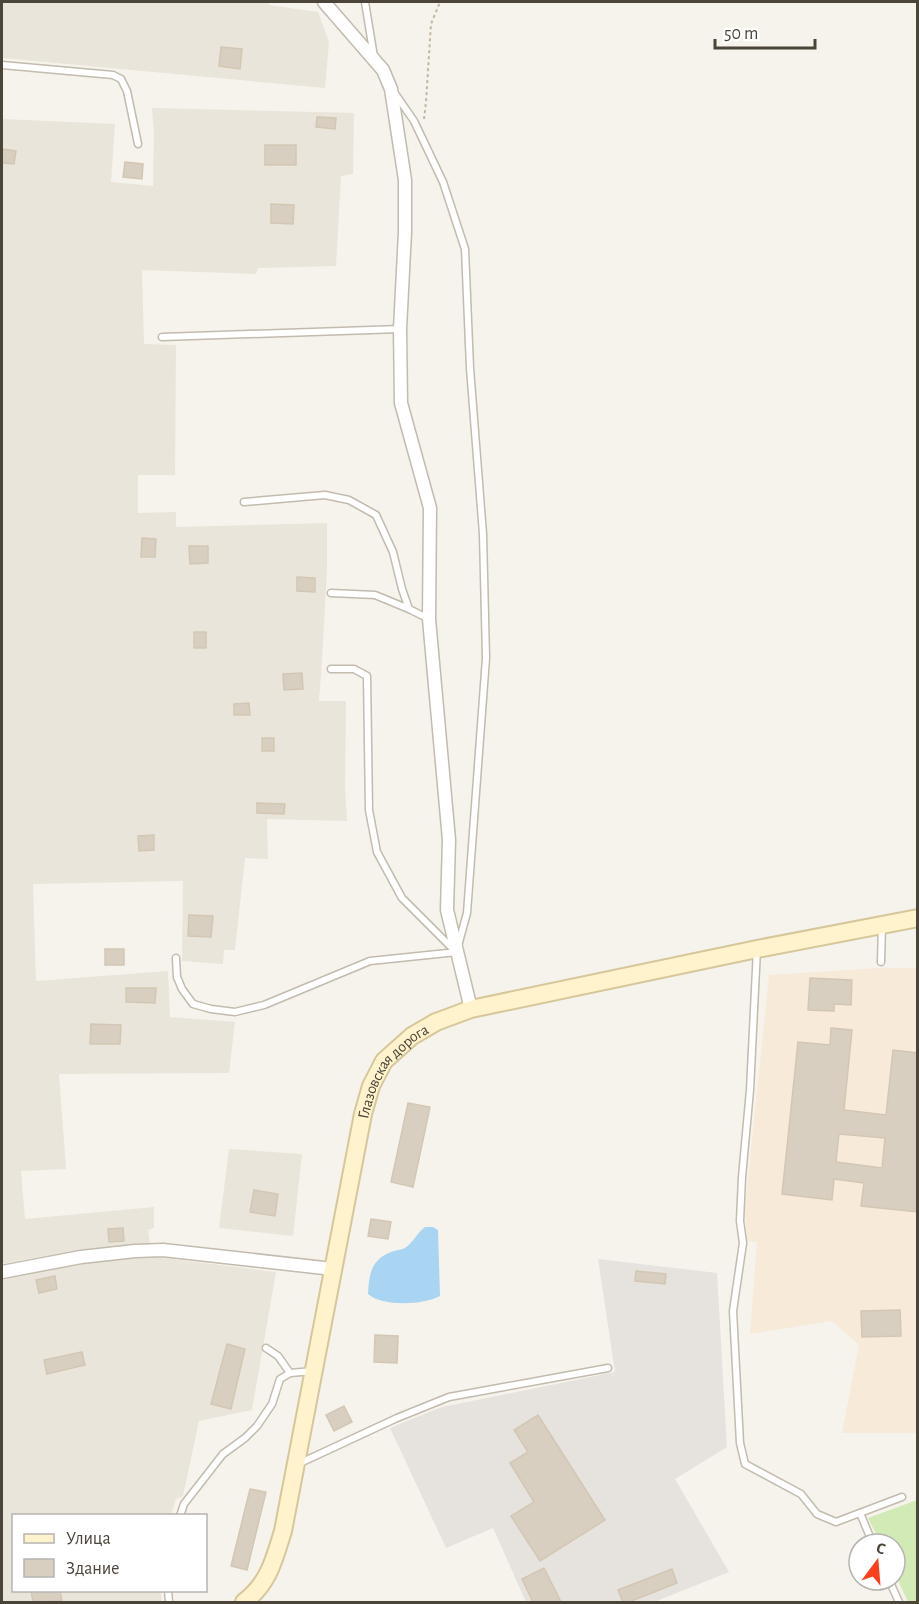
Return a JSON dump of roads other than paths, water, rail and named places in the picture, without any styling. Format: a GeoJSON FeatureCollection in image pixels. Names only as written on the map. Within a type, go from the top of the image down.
{"type":"FeatureCollection","features":[{"type":"Feature","properties":{"kind":"street"},"geometry":{"type":"LineString","coordinates":[[324,2],[383,70],[391,89],[405,180],[400,329],[401,403],[430,508],[429,619],[448,840],[447,910],[471,1009]]}},
{"type":"Feature","properties":{"kind":"street","name":"Глазовская дорога"},"geometry":{"type":"LineString","coordinates":[[244,1602],[253,1596],[262,1585],[270,1570],[283,1531],[363,1114],[371,1086],[384,1061],[412,1036],[436,1022],[471,1009],[918,918]]}},
{"type":"Feature","properties":{"kind":"street"},"geometry":{"type":"LineString","coordinates":[[2,1272],[81,1257],[163,1250],[333,1269]]}},
{"type":"Feature","properties":{"kind":"lane"},"geometry":{"type":"LineString","coordinates":[[364,2],[374,58]]}},
{"type":"Feature","properties":{"kind":"lane"},"geometry":{"type":"LineString","coordinates":[[2,64],[113,75],[121,79],[127,91],[138,144]]}},
{"type":"Feature","properties":{"kind":"lane"},"geometry":{"type":"LineString","coordinates":[[391,89],[414,121],[443,183],[465,249],[470,368],[483,534],[486,658],[467,914],[457,952]]}},
{"type":"Feature","properties":{"kind":"lane"},"geometry":{"type":"LineString","coordinates":[[162,337],[400,329]]}},
{"type":"Feature","properties":{"kind":"lane"},"geometry":{"type":"LineString","coordinates":[[244,502],[325,495],[350,500],[376,515],[393,552],[409,609]]}},
{"type":"Feature","properties":{"kind":"lane"},"geometry":{"type":"LineString","coordinates":[[331,593],[375,595],[429,619]]}},
{"type":"Feature","properties":{"kind":"lane"},"geometry":{"type":"LineString","coordinates":[[331,669],[354,669],[367,676],[369,810],[377,852],[402,898],[457,952]]}},
{"type":"Feature","properties":{"kind":"lane"},"geometry":{"type":"LineString","coordinates":[[881,962],[882,926]]}},
{"type":"Feature","properties":{"kind":"lane"},"geometry":{"type":"LineString","coordinates":[[757,949],[750,1090],[742,1177],[740,1221],[743,1243],[733,1311],[740,1443],[746,1464],[801,1494],[817,1514],[836,1522],[902,1497]]}},
{"type":"Feature","properties":{"kind":"lane"},"geometry":{"type":"LineString","coordinates":[[176,958],[177,977],[182,989],[193,1004],[235,1012],[264,1005],[370,961],[457,952]]}},
{"type":"Feature","properties":{"kind":"lane"},"geometry":{"type":"LineString","coordinates":[[266,1348],[278,1356],[290,1373]]}},
{"type":"Feature","properties":{"kind":"lane"},"geometry":{"type":"LineString","coordinates":[[295,1465],[449,1397],[608,1368]]}},
{"type":"Feature","properties":{"kind":"lane"},"geometry":{"type":"LineString","coordinates":[[180,1514],[184,1504],[223,1454],[257,1426],[272,1404],[280,1379],[290,1373],[314,1371]]}},
{"type":"Feature","properties":{"kind":"lane"},"geometry":{"type":"LineString","coordinates":[[860,1513],[868,1532]]}},
{"type":"Feature","properties":{"kind":"water"},"geometry":{"type":"Polygon","coordinates":[[[425,1227],[438,1230],[440,1296],[414,1303],[393,1303],[368,1294],[370,1274],[379,1259],[393,1251],[405,1248],[425,1227]]]}}]}
